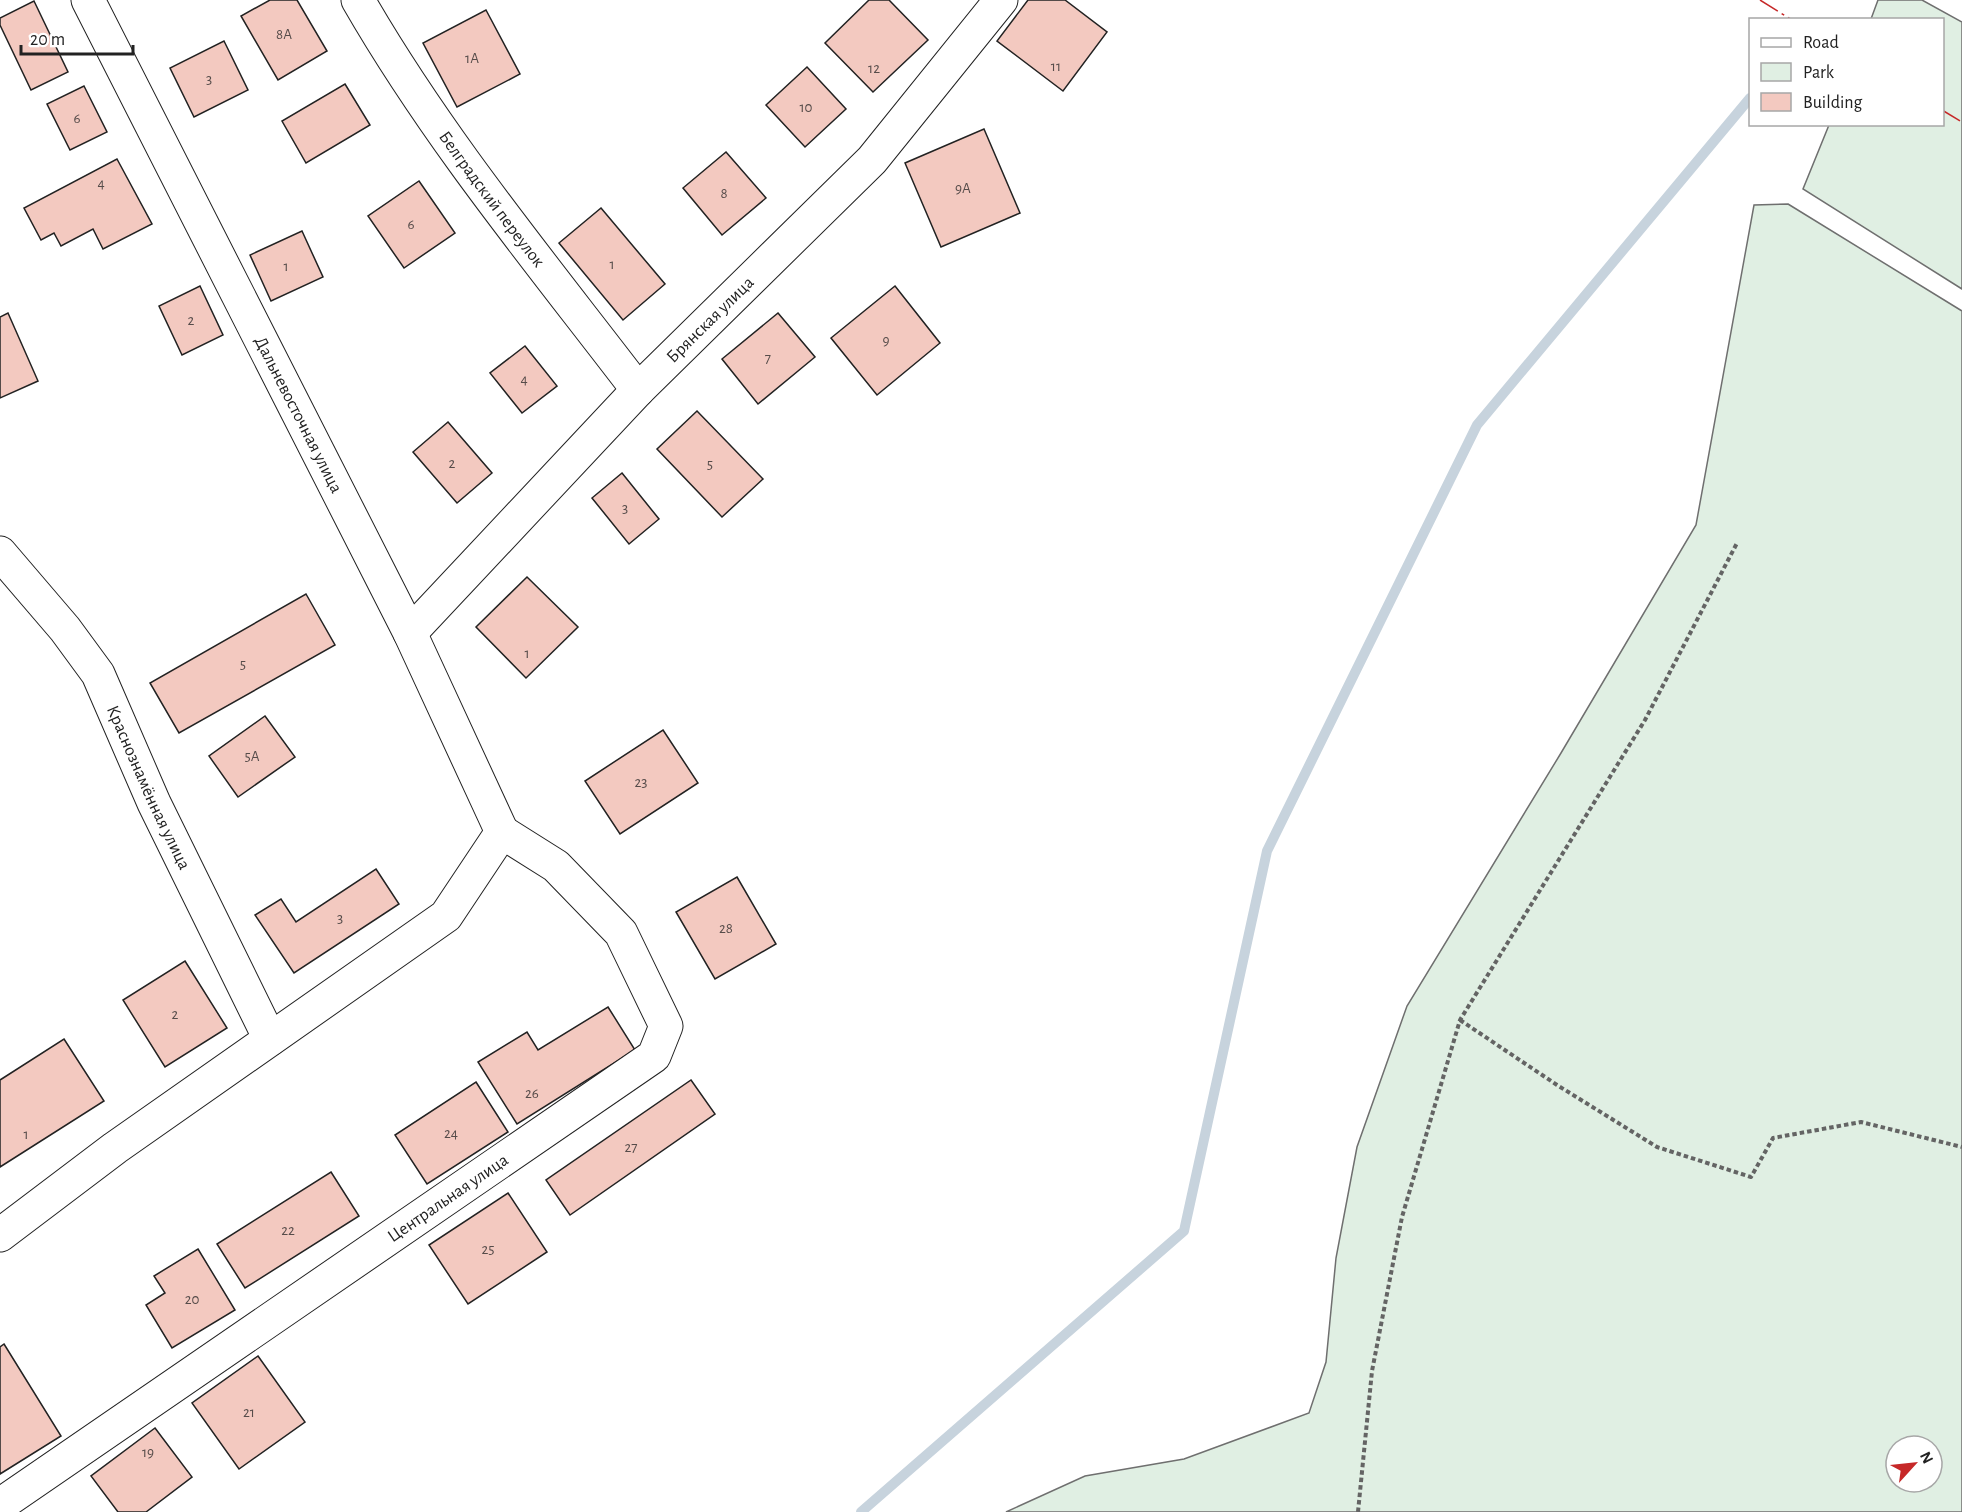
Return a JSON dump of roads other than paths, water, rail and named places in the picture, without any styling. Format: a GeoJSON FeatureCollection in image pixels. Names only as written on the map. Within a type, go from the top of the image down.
{"type":"FeatureCollection","features":[{"type":"Feature","properties":{"kind":"street","name":"Дальневосточная улица"},"geometry":{"type":"LineString","coordinates":[[88,0],[410,633],[502,832]]}},
{"type":"Feature","properties":{"kind":"street","name":"Белградский переулок"},"geometry":{"type":"LineString","coordinates":[[358,0],[374,28],[455,149],[638,390]]}},
{"type":"Feature","properties":{"kind":"street","name":"Брянская улица"},"geometry":{"type":"LineString","coordinates":[[410,633],[638,390],[872,160],[1002,0]]}},
{"type":"Feature","properties":{"kind":"street","name":"Краснознамённая улица"},"geometry":{"type":"LineString","coordinates":[[0,553],[65,629],[98,674],[154,803],[270,1039]]}},
{"type":"Feature","properties":{"kind":"street"},"geometry":{"type":"LineString","coordinates":[[0,1235],[115,1148],[446,916],[502,832]]}},
{"type":"Feature","properties":{"kind":"street","name":"Центральная улица"},"geometry":{"type":"LineString","coordinates":[[0,1505],[654,1056],[666,1026],[621,933],[556,866],[502,832]]}},
{"type":"Feature","properties":{"kind":"waterway"},"geometry":{"type":"LineString","coordinates":[[861,1512],[1184,1231],[1267,851],[1477,425],[1749,99]]}}]}
